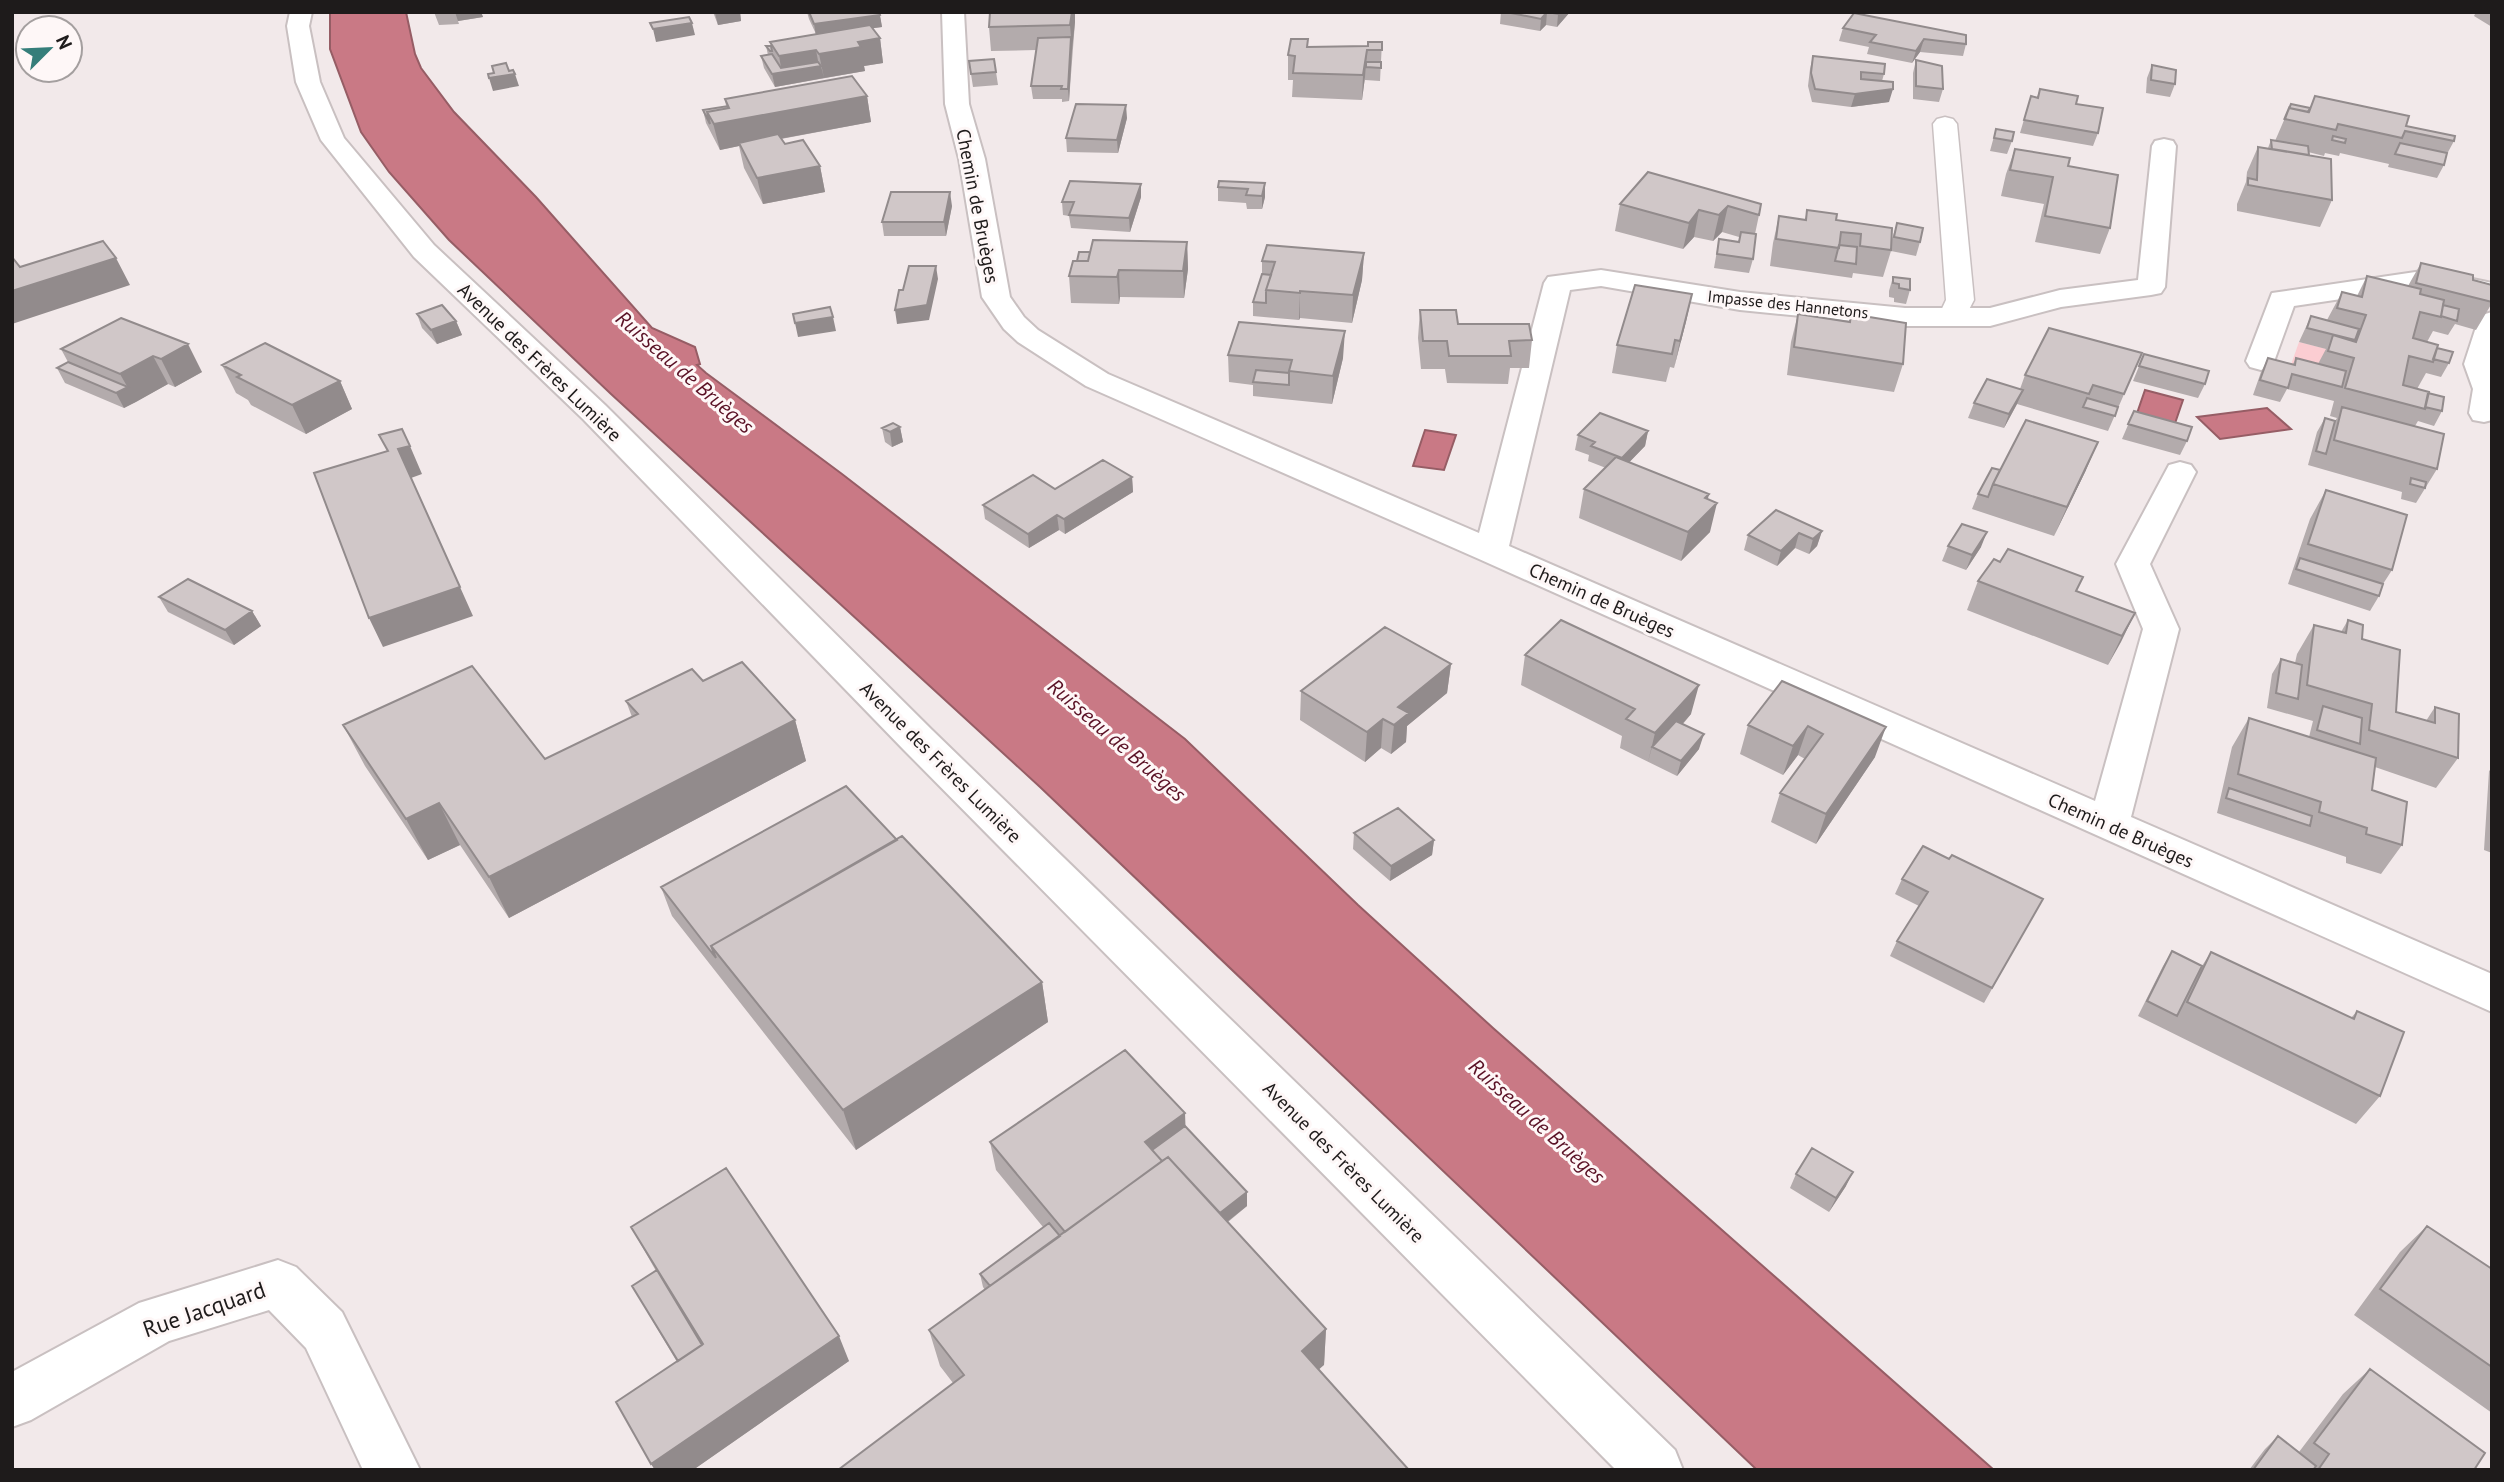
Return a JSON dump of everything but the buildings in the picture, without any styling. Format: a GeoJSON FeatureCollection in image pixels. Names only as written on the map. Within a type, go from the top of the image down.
{"type":"FeatureCollection","features":[{"type":"Feature","properties":{"kind":"street","name":"Avenue des Frères Lumière"},"geometry":{"type":"LineString","coordinates":[[301,12],[298,26],[308,82],[332,140],[424,251],[594,412],[928,749],[1655,1470]]}},
{"type":"Feature","properties":{"kind":"street","name":"Chemin de Bruèges"},"geometry":{"type":"LineString","coordinates":[[953,12],[957,104],[972,159],[996,297],[1014,323],[1028,336],[1097,380],[1491,551],[2492,994]]}},
{"type":"Feature","properties":{"kind":"street","name":"Impasse des Hannetons"},"geometry":{"type":"LineString","coordinates":[[1491,551],[1558,284],[1601,278],[1740,301],[1905,317],[1990,317],[2060,299],[2151,287],[2164,146]]}},
{"type":"Feature","properties":{"kind":"street"},"geometry":{"type":"LineString","coordinates":[[2261,361],[2282,299],[2429,278],[2492,292]]}},
{"type":"Feature","properties":{"kind":"street"},"geometry":{"type":"LineString","coordinates":[[2484,413],[2488,389],[2479,364],[2492,321]]}},
{"type":"Feature","properties":{"kind":"street"},"geometry":{"type":"LineString","coordinates":[[2109,824],[2161,629],[2133,564],[2180,472]]}},
{"type":"Feature","properties":{"kind":"street","name":"Rue Jacquard"},"geometry":{"type":"LineString","coordinates":[[12,1401],[157,1320],[278,1284],[324,1330],[392,1470]]}},
{"type":"Feature","properties":{"kind":"lane"},"geometry":{"type":"LineString","coordinates":[[1945,124],[1960,299],[1952,317]]}},
{"type":"Feature","properties":{"kind":"shaded area"},"geometry":{"type":"Polygon","coordinates":[[[2299,342],[2347,354],[2341,369],[2318,363],[2313,379],[2288,373],[2299,342]]]}},
{"type":"Feature","properties":{"kind":"water","name":"Ruisseau de Bruèges"},"geometry":{"type":"Polygon","coordinates":[[[330,12],[406,12],[415,54],[421,68],[454,112],[536,197],[652,328],[695,347],[700,364],[697,365],[706,373],[842,474],[1185,739],[1358,905],[1493,1028],[1994,1470],[1757,1470],[1040,787],[611,394],[449,240],[389,172],[361,132],[330,49],[330,12]]]}},
{"type":"Feature","properties":{"kind":"water"},"geometry":{"type":"Polygon","coordinates":[[[2145,390],[2183,400],[2172,432],[2134,422],[2145,390]]]}},
{"type":"Feature","properties":{"kind":"water"},"geometry":{"type":"Polygon","coordinates":[[[2267,408],[2291,429],[2220,439],[2197,417],[2267,408]]]}},
{"type":"Feature","properties":{"kind":"water"},"geometry":{"type":"Polygon","coordinates":[[[1425,430],[1456,435],[1444,470],[1413,466],[1425,430]]]}}]}
